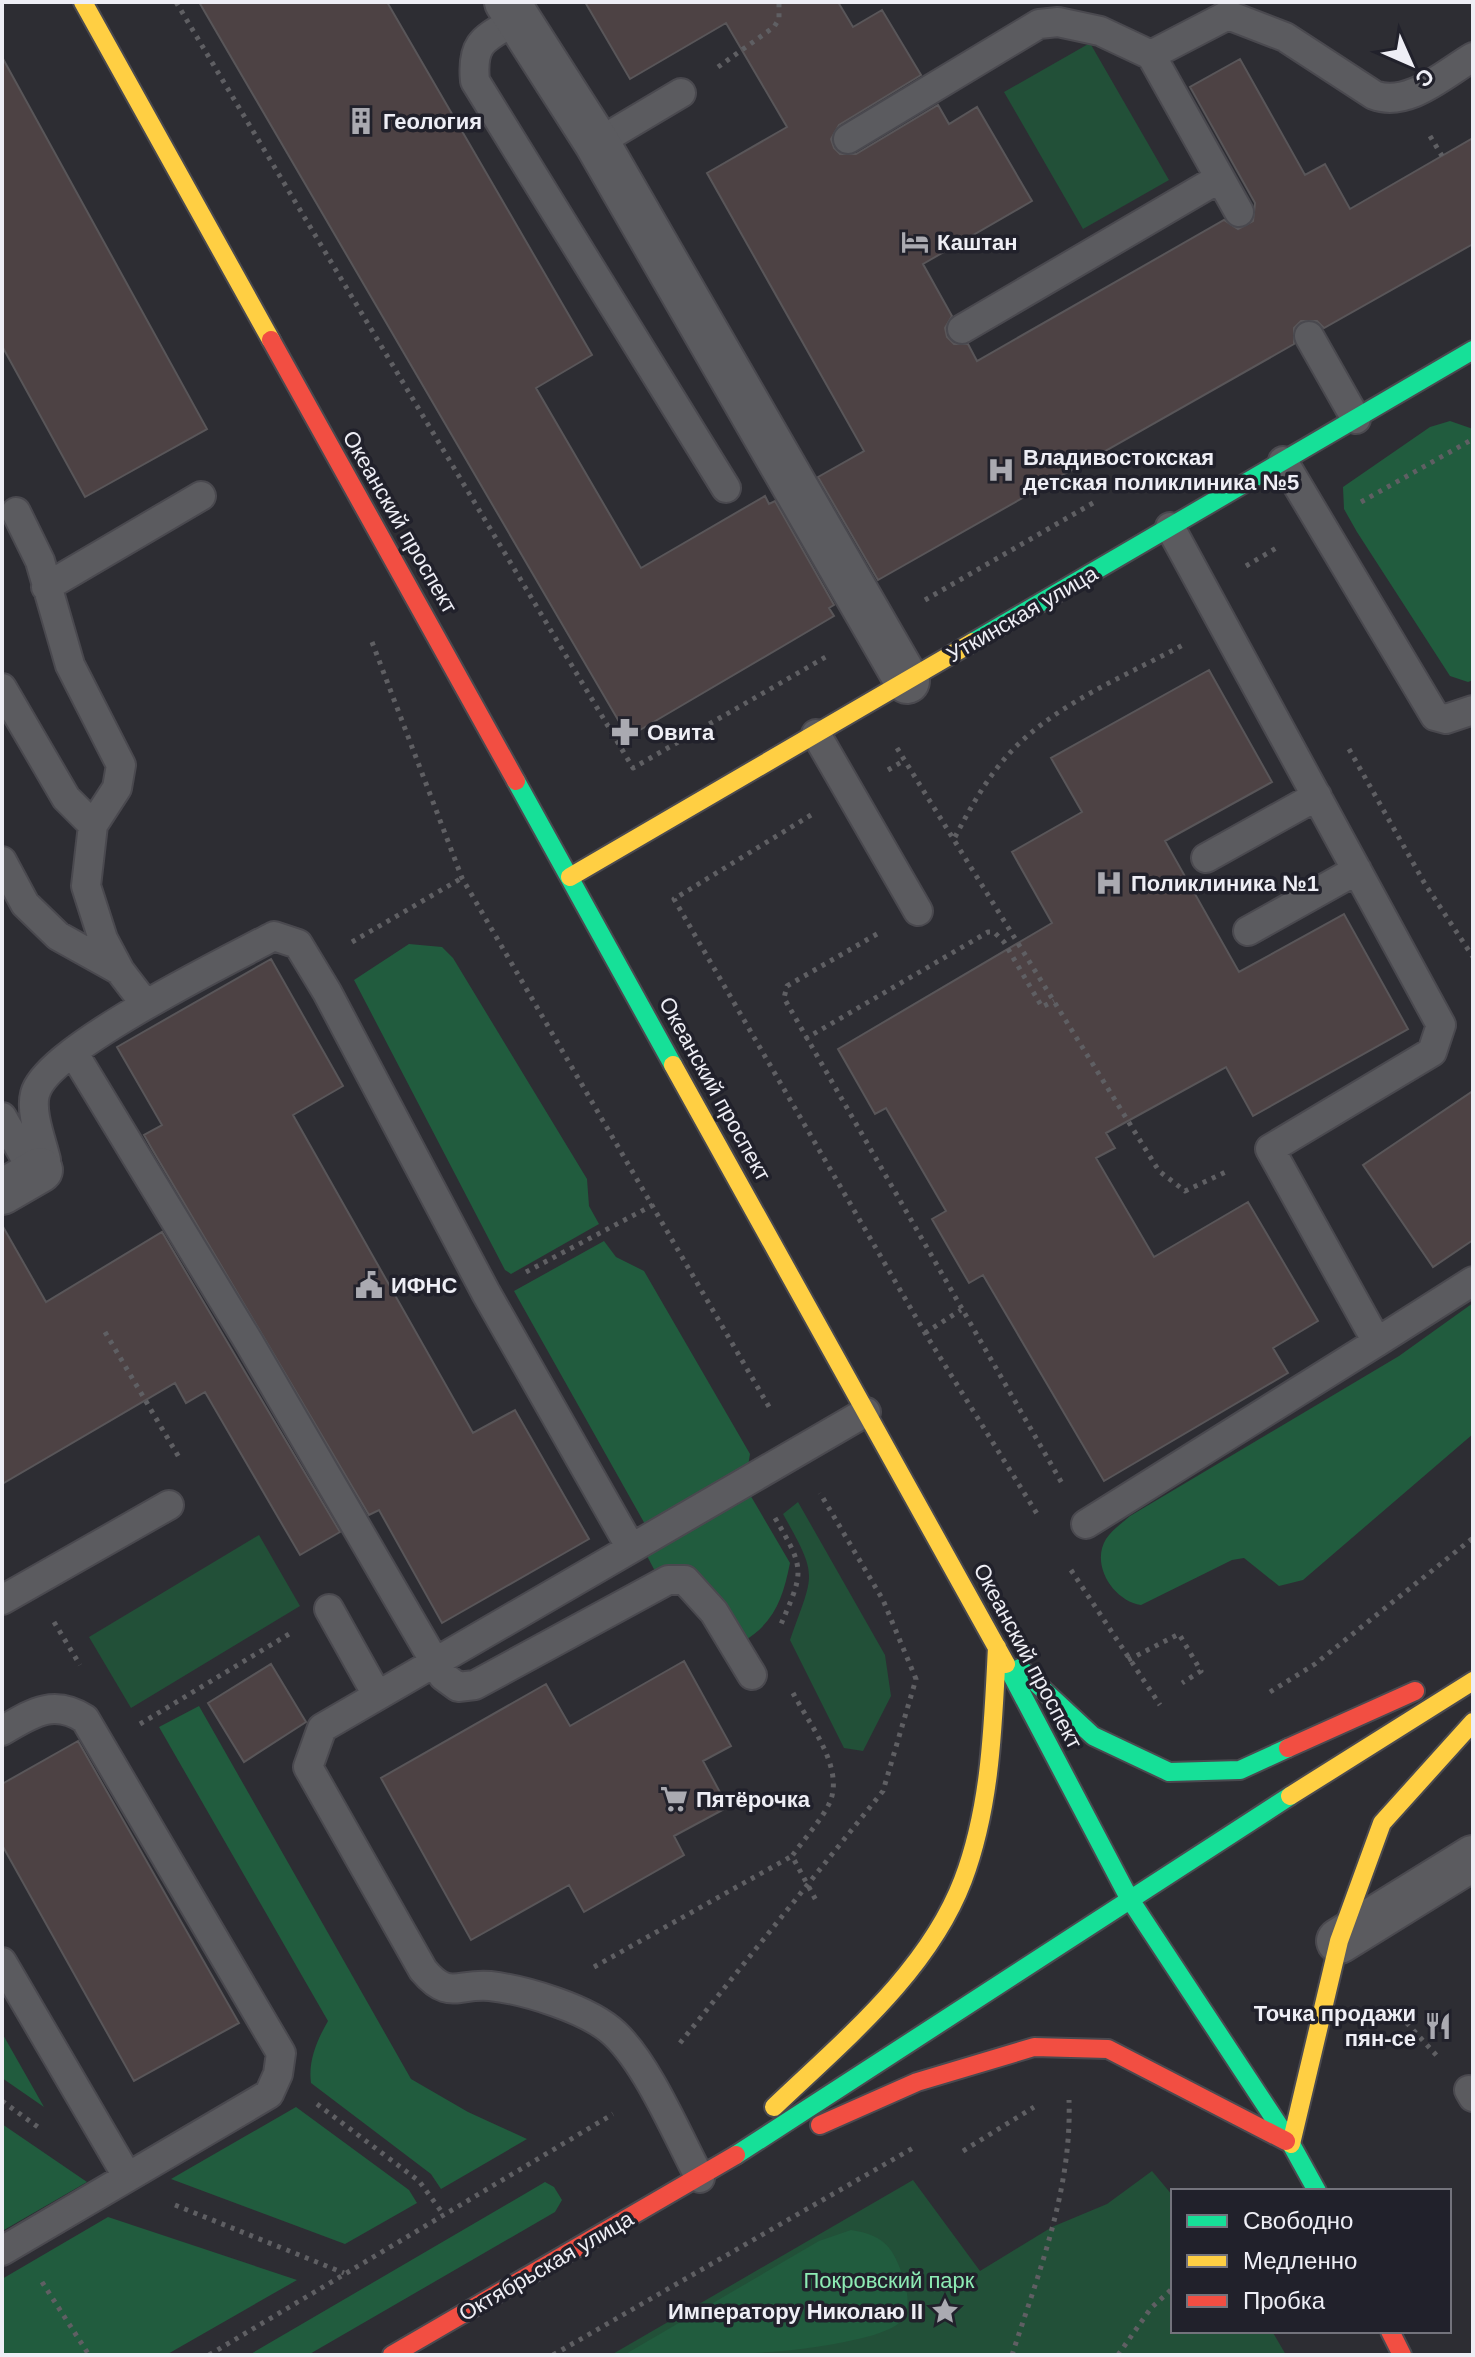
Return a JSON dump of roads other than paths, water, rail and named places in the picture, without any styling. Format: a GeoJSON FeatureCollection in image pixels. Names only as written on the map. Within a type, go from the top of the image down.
{"type":"FeatureCollection","features":[{"type":"Feature","properties":{"kind":"main road","name":"Океанский проспект"},"geometry":{"type":"LineString","coordinates":[[83,2],[997,1647],[1129,1898],[1291,2144],[1316,2189]]}},
{"type":"Feature","properties":{"kind":"main road","name":"Уткинская улица"},"geometry":{"type":"LineString","coordinates":[[570,877],[1473,350]]}},
{"type":"Feature","properties":{"kind":"main road"},"geometry":{"type":"LineString","coordinates":[[997,1647],[1093,1736],[1169,1772],[1240,1770],[1473,1665]]}},
{"type":"Feature","properties":{"kind":"main road"},"geometry":{"type":"LineString","coordinates":[[700,2178],[839,2043],[915,1962],[961,1883],[988,1785],[997,1647]]}},
{"type":"Feature","properties":{"kind":"main road"},"geometry":{"type":"LineString","coordinates":[[700,2178],[1129,1898],[1473,1681]]}},
{"type":"Feature","properties":{"kind":"main road"},"geometry":{"type":"LineString","coordinates":[[700,2178],[917,2082],[1034,2047],[1108,2049],[1291,2144],[1339,1941],[1382,1823],[1473,1722]]}},
{"type":"Feature","properties":{"kind":"main road","name":"Октябрьская улица"},"geometry":{"type":"LineString","coordinates":[[392,2355],[700,2178]]}},
{"type":"Feature","properties":{"kind":"main road"},"geometry":{"type":"LineString","coordinates":[[1391,2333],[1402,2355]]}},
{"type":"Feature","properties":{"kind":"street"},"geometry":{"type":"LineString","coordinates":[[512,11],[597,143],[907,681]]}},
{"type":"Feature","properties":{"kind":"street"},"geometry":{"type":"LineString","coordinates":[[1339,1941],[1473,1858]]}},
{"type":"Feature","properties":{"kind":"lane"},"geometry":{"type":"LineString","coordinates":[[1151,55],[1217,19],[1243,10],[1374,95],[1389,101],[1406,97],[1473,57]]}},
{"type":"Feature","properties":{"kind":"lane"},"geometry":{"type":"LineString","coordinates":[[512,11],[481,41],[472,59],[475,81],[726,488]]}},
{"type":"Feature","properties":{"kind":"lane"},"geometry":{"type":"LineString","coordinates":[[848,139],[1039,24],[1058,22],[1100,31],[1151,55],[1239,212]]}},
{"type":"Feature","properties":{"kind":"lane"},"geometry":{"type":"LineString","coordinates":[[597,143],[681,93]]}},
{"type":"Feature","properties":{"kind":"lane"},"geometry":{"type":"LineString","coordinates":[[962,329],[1220,178]]}},
{"type":"Feature","properties":{"kind":"lane"},"geometry":{"type":"LineString","coordinates":[[1309,336],[1356,419]]}},
{"type":"Feature","properties":{"kind":"lane"},"geometry":{"type":"LineString","coordinates":[[1283,461],[1435,716],[1446,719],[1473,710]]}},
{"type":"Feature","properties":{"kind":"lane"},"geometry":{"type":"LineString","coordinates":[[46,587],[201,496]]}},
{"type":"Feature","properties":{"kind":"lane"},"geometry":{"type":"LineString","coordinates":[[16,512],[35,547],[70,665],[121,765],[117,788],[93,825],[86,886],[103,939],[120,971],[146,1005]]}},
{"type":"Feature","properties":{"kind":"lane"},"geometry":{"type":"LineString","coordinates":[[1170,527],[1441,1025],[1439,1039],[1432,1052],[1270,1149],[1377,1342]]}},
{"type":"Feature","properties":{"kind":"lane"},"geometry":{"type":"LineString","coordinates":[[2,688],[66,798],[93,825]]}},
{"type":"Feature","properties":{"kind":"lane"},"geometry":{"type":"LineString","coordinates":[[816,734],[918,911]]}},
{"type":"Feature","properties":{"kind":"lane"},"geometry":{"type":"LineString","coordinates":[[1206,858],[1317,796]]}},
{"type":"Feature","properties":{"kind":"lane"},"geometry":{"type":"LineString","coordinates":[[2,861],[25,904],[58,936],[120,971]]}},
{"type":"Feature","properties":{"kind":"lane"},"geometry":{"type":"LineString","coordinates":[[1248,931],[1357,870]]}},
{"type":"Feature","properties":{"kind":"lane"},"geometry":{"type":"LineString","coordinates":[[2,1117],[25,1178],[46,1160],[34,1095],[43,1077],[73,1052],[146,1005],[274,936],[298,944],[327,992],[486,1293],[631,1548]]}},
{"type":"Feature","properties":{"kind":"lane"},"geometry":{"type":"LineString","coordinates":[[73,1052],[250,1344],[433,1663],[458,1687],[475,1685],[652,1585],[668,1580],[685,1580],[714,1612],[752,1675]]}},
{"type":"Feature","properties":{"kind":"lane"},"geometry":{"type":"LineString","coordinates":[[1086,1524],[1473,1281]]}},
{"type":"Feature","properties":{"kind":"lane"},"geometry":{"type":"LineString","coordinates":[[700,2178],[648,2083],[614,2033],[577,2012],[529,1994],[487,1986],[452,1990],[436,1985],[423,1970],[308,1767],[322,1728],[866,1412]]}},
{"type":"Feature","properties":{"kind":"lane"},"geometry":{"type":"LineString","coordinates":[[2,1600],[169,1505]]}},
{"type":"Feature","properties":{"kind":"lane"},"geometry":{"type":"LineString","coordinates":[[329,1609],[377,1695]]}},
{"type":"Feature","properties":{"kind":"lane"},"geometry":{"type":"LineString","coordinates":[[2,1731],[39,1709],[64,1709],[85,1719],[281,2053],[278,2074],[269,2094],[2,2251]]}},
{"type":"Feature","properties":{"kind":"lane"},"geometry":{"type":"LineString","coordinates":[[2,1962],[122,2179]]}},
{"type":"Feature","properties":{"kind":"place","name":"Геология"},"geometry":{"type":"Point","coordinates":[361,121]}},
{"type":"Feature","properties":{"kind":"place","name":"Каштан"},"geometry":{"type":"Point","coordinates":[915,242]}},
{"type":"Feature","properties":{"kind":"place","name":"Владивостокская детская поликлиника №5"},"geometry":{"type":"Point","coordinates":[1001,470]}},
{"type":"Feature","properties":{"kind":"place","name":"Овита"},"geometry":{"type":"Point","coordinates":[625,732]}},
{"type":"Feature","properties":{"kind":"place","name":"Поликлиника №1"},"geometry":{"type":"Point","coordinates":[1109,883]}},
{"type":"Feature","properties":{"kind":"place","name":"ИФНС"},"geometry":{"type":"Point","coordinates":[369,1285]}},
{"type":"Feature","properties":{"kind":"place","name":"Пятёрочка"},"geometry":{"type":"Point","coordinates":[674,1799]}},
{"type":"Feature","properties":{"kind":"place","name":"Точка продажи пян-се"},"geometry":{"type":"Point","coordinates":[1438,2026]}},
{"type":"Feature","properties":{"kind":"place","name":"Императору Николаю II"},"geometry":{"type":"Point","coordinates":[945,2311]}},
{"type":"Feature","properties":{"kind":"park label","name":"Покровский парк"},"geometry":{"type":"Point","coordinates":[889,2280]}}]}
